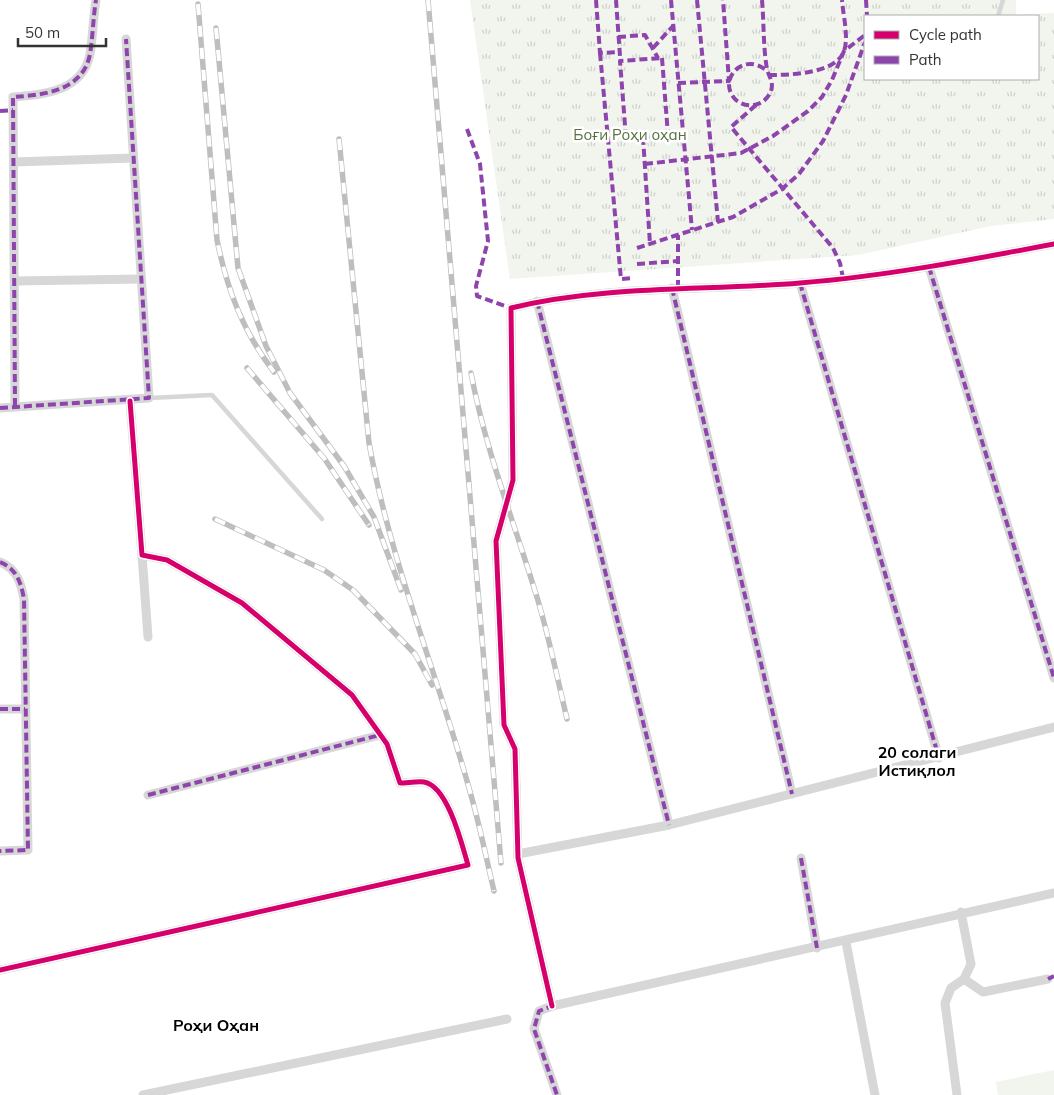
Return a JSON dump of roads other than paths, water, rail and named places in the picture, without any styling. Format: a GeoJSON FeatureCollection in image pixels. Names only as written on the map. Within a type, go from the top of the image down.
{"type":"FeatureCollection","features":[{"type":"Feature","properties":{"kind":"street"},"geometry":{"type":"LineString","coordinates":[[15,406],[13,97],[44,94],[67,87],[80,75],[90,56],[96,0]]}},
{"type":"Feature","properties":{"kind":"street"},"geometry":{"type":"LineString","coordinates":[[0,408],[130,401],[149,398],[126,39]]}},
{"type":"Feature","properties":{"kind":"street"},"geometry":{"type":"LineString","coordinates":[[14,162],[133,158]]}},
{"type":"Feature","properties":{"kind":"street"},"geometry":{"type":"LineString","coordinates":[[552,1006],[518,854],[515,749],[504,725],[496,541],[513,480],[511,308],[537,301],[672,288],[800,283],[929,267],[1054,244]]}},
{"type":"Feature","properties":{"kind":"street"},"geometry":{"type":"LineString","coordinates":[[929,267],[1054,678]]}},
{"type":"Feature","properties":{"kind":"street"},"geometry":{"type":"LineString","coordinates":[[14,281],[141,279]]}},
{"type":"Feature","properties":{"kind":"street"},"geometry":{"type":"LineString","coordinates":[[800,283],[939,758]]}},
{"type":"Feature","properties":{"kind":"street"},"geometry":{"type":"LineString","coordinates":[[672,288],[792,794]]}},
{"type":"Feature","properties":{"kind":"street"},"geometry":{"type":"LineString","coordinates":[[537,301],[669,825]]}},
{"type":"Feature","properties":{"kind":"street"},"geometry":{"type":"LineString","coordinates":[[130,401],[148,638]]}},
{"type":"Feature","properties":{"kind":"street"},"geometry":{"type":"LineString","coordinates":[[0,970],[468,865],[453,816],[437,791],[425,782],[400,784],[387,744],[352,695],[242,604],[167,560],[142,555]]}},
{"type":"Feature","properties":{"kind":"street"},"geometry":{"type":"LineString","coordinates":[[0,562],[7,565],[20,580],[24,599],[28,850],[0,851]]}},
{"type":"Feature","properties":{"kind":"street"},"geometry":{"type":"LineString","coordinates":[[0,709],[25,709]]}},
{"type":"Feature","properties":{"kind":"street"},"geometry":{"type":"LineString","coordinates":[[518,854],[669,825],[1054,728]]}},
{"type":"Feature","properties":{"kind":"street"},"geometry":{"type":"LineString","coordinates":[[148,795],[380,735]]}},
{"type":"Feature","properties":{"kind":"street"},"geometry":{"type":"LineString","coordinates":[[801,858],[816,948]]}},
{"type":"Feature","properties":{"kind":"street"},"geometry":{"type":"LineString","coordinates":[[557,1095],[534,1029],[539,1012],[552,1006],[846,942],[960,912],[1054,893]]}},
{"type":"Feature","properties":{"kind":"street"},"geometry":{"type":"LineString","coordinates":[[957,1095],[945,1003],[951,988],[964,979],[971,964],[960,912]]}},
{"type":"Feature","properties":{"kind":"street"},"geometry":{"type":"LineString","coordinates":[[846,942],[875,1095]]}},
{"type":"Feature","properties":{"kind":"street"},"geometry":{"type":"LineString","coordinates":[[964,979],[983,992],[1048,979]]}},
{"type":"Feature","properties":{"kind":"street"},"geometry":{"type":"LineString","coordinates":[[143,1095],[507,1019]]}},
{"type":"Feature","properties":{"kind":"lane"},"geometry":{"type":"LineString","coordinates":[[998,15],[1003,0]]}},
{"type":"Feature","properties":{"kind":"lane"},"geometry":{"type":"LineString","coordinates":[[149,398],[212,395],[322,519]]}},
{"type":"Feature","properties":{"kind":"railway"},"geometry":{"type":"LineString","coordinates":[[428,0],[501,863]]}},
{"type":"Feature","properties":{"kind":"railway"},"geometry":{"type":"LineString","coordinates":[[198,4],[217,240],[231,293],[245,326],[274,372]]}},
{"type":"Feature","properties":{"kind":"railway"},"geometry":{"type":"LineString","coordinates":[[216,28],[238,268],[266,346],[290,393],[344,466],[374,517],[401,590]]}},
{"type":"Feature","properties":{"kind":"railway"},"geometry":{"type":"LineString","coordinates":[[339,139],[369,443],[378,487],[401,574],[469,788],[494,891]]}},
{"type":"Feature","properties":{"kind":"railway"},"geometry":{"type":"LineString","coordinates":[[247,368],[324,458],[369,525]]}},
{"type":"Feature","properties":{"kind":"railway"},"geometry":{"type":"LineString","coordinates":[[471,373],[493,461],[543,618],[567,719]]}},
{"type":"Feature","properties":{"kind":"railway"},"geometry":{"type":"LineString","coordinates":[[215,519],[324,570],[353,590],[415,654],[432,685]]}},
{"type":"Feature","properties":{"kind":"district","name":"20 солаги Истиқлол"},"geometry":{"type":"Point","coordinates":[917,761]}},
{"type":"Feature","properties":{"kind":"district","name":"Роҳи Оҳан"},"geometry":{"type":"Point","coordinates":[216,1025]}},
{"type":"Feature","properties":{"kind":"park label","name":"Боғи Роҳи оҳан"},"geometry":{"type":"Point","coordinates":[630,135]}}]}
